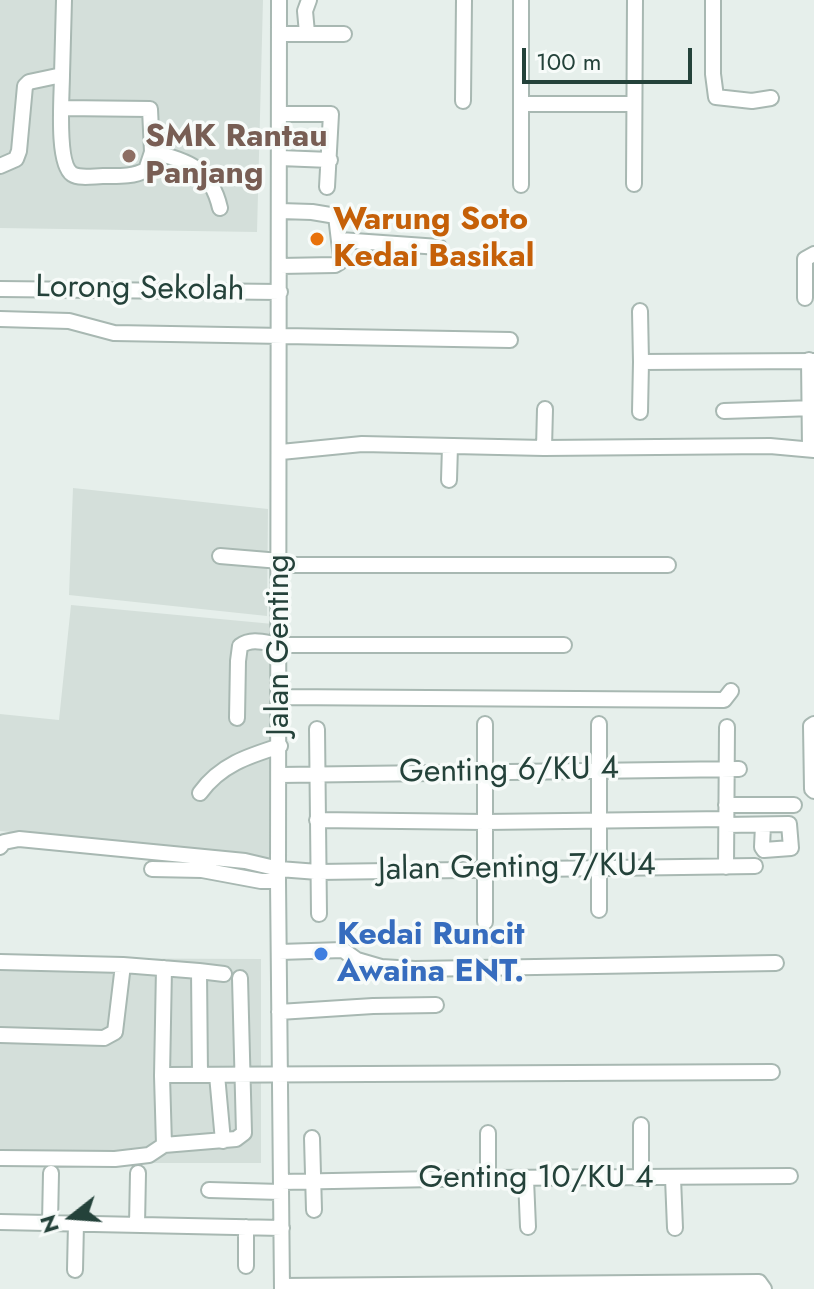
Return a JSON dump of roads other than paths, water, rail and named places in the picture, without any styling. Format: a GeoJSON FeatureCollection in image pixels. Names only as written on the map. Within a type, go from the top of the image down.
{"type":"FeatureCollection","features":[{"type":"Feature","properties":{"kind":"street"},"geometry":{"type":"LineString","coordinates":[[62,108],[150,109],[152,152],[146,170],[138,174],[81,176],[71,173],[65,165],[61,137],[64,0]]}},
{"type":"Feature","properties":{"kind":"street","name":"Jalan Genting"},"geometry":{"type":"LineString","coordinates":[[279,0],[281,452],[278,875],[282,1288]]}},
{"type":"Feature","properties":{"kind":"street"},"geometry":{"type":"LineString","coordinates":[[307,33],[305,11],[309,0]]}},
{"type":"Feature","properties":{"kind":"street"},"geometry":{"type":"LineString","coordinates":[[463,101],[464,0]]}},
{"type":"Feature","properties":{"kind":"street"},"geometry":{"type":"LineString","coordinates":[[521,0],[521,185]]}},
{"type":"Feature","properties":{"kind":"street"},"geometry":{"type":"LineString","coordinates":[[634,184],[635,0]]}},
{"type":"Feature","properties":{"kind":"street"},"geometry":{"type":"LineString","coordinates":[[713,0],[716,97],[752,101],[771,98]]}},
{"type":"Feature","properties":{"kind":"street"},"geometry":{"type":"LineString","coordinates":[[279,34],[344,34]]}},
{"type":"Feature","properties":{"kind":"street"},"geometry":{"type":"LineString","coordinates":[[0,166],[16,159],[19,151],[25,86],[29,82],[62,75]]}},
{"type":"Feature","properties":{"kind":"street"},"geometry":{"type":"LineString","coordinates":[[521,104],[634,104]]}},
{"type":"Feature","properties":{"kind":"street"},"geometry":{"type":"LineString","coordinates":[[279,114],[331,114],[327,187]]}},
{"type":"Feature","properties":{"kind":"street"},"geometry":{"type":"LineString","coordinates":[[152,152],[193,165],[203,172],[217,196],[220,208]]}},
{"type":"Feature","properties":{"kind":"street"},"geometry":{"type":"LineString","coordinates":[[280,158],[330,160]]}},
{"type":"Feature","properties":{"kind":"street"},"geometry":{"type":"LineString","coordinates":[[280,211],[336,216],[340,240],[340,262],[335,265],[280,266]]}},
{"type":"Feature","properties":{"kind":"street"},"geometry":{"type":"LineString","coordinates":[[340,240],[439,247]]}},
{"type":"Feature","properties":{"kind":"street"},"geometry":{"type":"LineString","coordinates":[[805,298],[805,259],[814,254]]}},
{"type":"Feature","properties":{"kind":"street","name":"Lorong Sekolah"},"geometry":{"type":"LineString","coordinates":[[0,289],[280,292]]}},
{"type":"Feature","properties":{"kind":"street"},"geometry":{"type":"LineString","coordinates":[[640,311],[640,412]]}},
{"type":"Feature","properties":{"kind":"street"},"geometry":{"type":"LineString","coordinates":[[0,319],[69,321],[114,333],[510,340]]}},
{"type":"Feature","properties":{"kind":"street"},"geometry":{"type":"LineString","coordinates":[[281,452],[362,444],[544,448],[770,446],[812,450],[811,361],[641,362]]}},
{"type":"Feature","properties":{"kind":"street"},"geometry":{"type":"LineString","coordinates":[[724,411],[811,408]]}},
{"type":"Feature","properties":{"kind":"street"},"geometry":{"type":"LineString","coordinates":[[544,448],[545,409]]}},
{"type":"Feature","properties":{"kind":"street"},"geometry":{"type":"LineString","coordinates":[[449,480],[450,446]]}},
{"type":"Feature","properties":{"kind":"street"},"geometry":{"type":"LineString","coordinates":[[220,556],[280,563],[668,565]]}},
{"type":"Feature","properties":{"kind":"street"},"geometry":{"type":"LineString","coordinates":[[237,718],[240,646],[254,640],[280,645],[564,645]]}},
{"type":"Feature","properties":{"kind":"street"},"geometry":{"type":"LineString","coordinates":[[280,697],[724,700],[731,691]]}},
{"type":"Feature","properties":{"kind":"street"},"geometry":{"type":"LineString","coordinates":[[485,724],[485,922]]}},
{"type":"Feature","properties":{"kind":"street"},"geometry":{"type":"LineString","coordinates":[[599,724],[599,910]]}},
{"type":"Feature","properties":{"kind":"street"},"geometry":{"type":"LineString","coordinates":[[814,724],[811,726],[814,791]]}},
{"type":"Feature","properties":{"kind":"street"},"geometry":{"type":"LineString","coordinates":[[726,867],[726,816],[733,769],[727,727]]}},
{"type":"Feature","properties":{"kind":"street"},"geometry":{"type":"LineString","coordinates":[[317,729],[319,914]]}},
{"type":"Feature","properties":{"kind":"street"},"geometry":{"type":"LineString","coordinates":[[200,793],[227,766],[280,746]]}},
{"type":"Feature","properties":{"kind":"street","name":"Genting 6/KU 4"},"geometry":{"type":"LineString","coordinates":[[280,775],[733,769]]}},
{"type":"Feature","properties":{"kind":"street"},"geometry":{"type":"LineString","coordinates":[[317,820],[599,821],[726,816],[794,805]]}},
{"type":"Feature","properties":{"kind":"street"},"geometry":{"type":"LineString","coordinates":[[726,816],[763,825]]}},
{"type":"Feature","properties":{"kind":"street"},"geometry":{"type":"LineString","coordinates":[[0,847],[4,842],[19,839],[245,861],[278,875]]}},
{"type":"Feature","properties":{"kind":"street","name":"Jalan Genting 7/KU4"},"geometry":{"type":"LineString","coordinates":[[278,875],[755,866]]}},
{"type":"Feature","properties":{"kind":"street"},"geometry":{"type":"LineString","coordinates":[[152,869],[202,870],[261,881],[278,875]]}},
{"type":"Feature","properties":{"kind":"street"},"geometry":{"type":"LineString","coordinates":[[279,952],[338,950],[381,967],[415,969],[776,963]]}},
{"type":"Feature","properties":{"kind":"street"},"geometry":{"type":"LineString","coordinates":[[0,962],[123,965],[224,974]]}},
{"type":"Feature","properties":{"kind":"street"},"geometry":{"type":"LineString","coordinates":[[0,1035],[104,1038],[115,1032],[123,965]]}},
{"type":"Feature","properties":{"kind":"street"},"geometry":{"type":"LineString","coordinates":[[164,968],[164,1145]]}},
{"type":"Feature","properties":{"kind":"street"},"geometry":{"type":"LineString","coordinates":[[199,971],[200,1075]]}},
{"type":"Feature","properties":{"kind":"street"},"geometry":{"type":"LineString","coordinates":[[0,1158],[115,1159],[149,1155],[164,1145],[236,1139],[244,1133],[240,978]]}},
{"type":"Feature","properties":{"kind":"street"},"geometry":{"type":"LineString","coordinates":[[279,1012],[436,1005]]}},
{"type":"Feature","properties":{"kind":"street"},"geometry":{"type":"LineString","coordinates":[[162,1076],[772,1072]]}},
{"type":"Feature","properties":{"kind":"street"},"geometry":{"type":"LineString","coordinates":[[217,1075],[223,1141]]}},
{"type":"Feature","properties":{"kind":"street"},"geometry":{"type":"LineString","coordinates":[[641,1125],[641,1178]]}},
{"type":"Feature","properties":{"kind":"street"},"geometry":{"type":"LineString","coordinates":[[488,1133],[488,1178]]}},
{"type":"Feature","properties":{"kind":"street"},"geometry":{"type":"LineString","coordinates":[[312,1138],[314,1210]]}},
{"type":"Feature","properties":{"kind":"street"},"geometry":{"type":"LineString","coordinates":[[50,1223],[51,1173]]}},
{"type":"Feature","properties":{"kind":"street"},"geometry":{"type":"LineString","coordinates":[[137,1225],[138,1173]]}},
{"type":"Feature","properties":{"kind":"street","name":"Genting 10/KU 4"},"geometry":{"type":"LineString","coordinates":[[209,1190],[281,1187],[314,1182],[790,1176]]}},
{"type":"Feature","properties":{"kind":"street"},"geometry":{"type":"LineString","coordinates":[[673,1178],[675,1228]]}},
{"type":"Feature","properties":{"kind":"street"},"geometry":{"type":"LineString","coordinates":[[526,1179],[528,1227]]}},
{"type":"Feature","properties":{"kind":"street"},"geometry":{"type":"LineString","coordinates":[[0,1222],[282,1228]]}},
{"type":"Feature","properties":{"kind":"street"},"geometry":{"type":"LineString","coordinates":[[75,1270],[76,1223]]}},
{"type":"Feature","properties":{"kind":"street"},"geometry":{"type":"LineString","coordinates":[[246,1227],[246,1266]]}},
{"type":"Feature","properties":{"kind":"street"},"geometry":{"type":"LineString","coordinates":[[282,1288],[759,1282],[764,1289]]}},
{"type":"Feature","properties":{"kind":"place","name":"SMK Rantau Panjang"},"geometry":{"type":"Point","coordinates":[129,156]}},
{"type":"Feature","properties":{"kind":"place","name":"Warung Soto Kedai Basikal"},"geometry":{"type":"Point","coordinates":[317,239]}},
{"type":"Feature","properties":{"kind":"place","name":"Kedai Runcit Awaina ENT."},"geometry":{"type":"Point","coordinates":[321,954]}}]}
